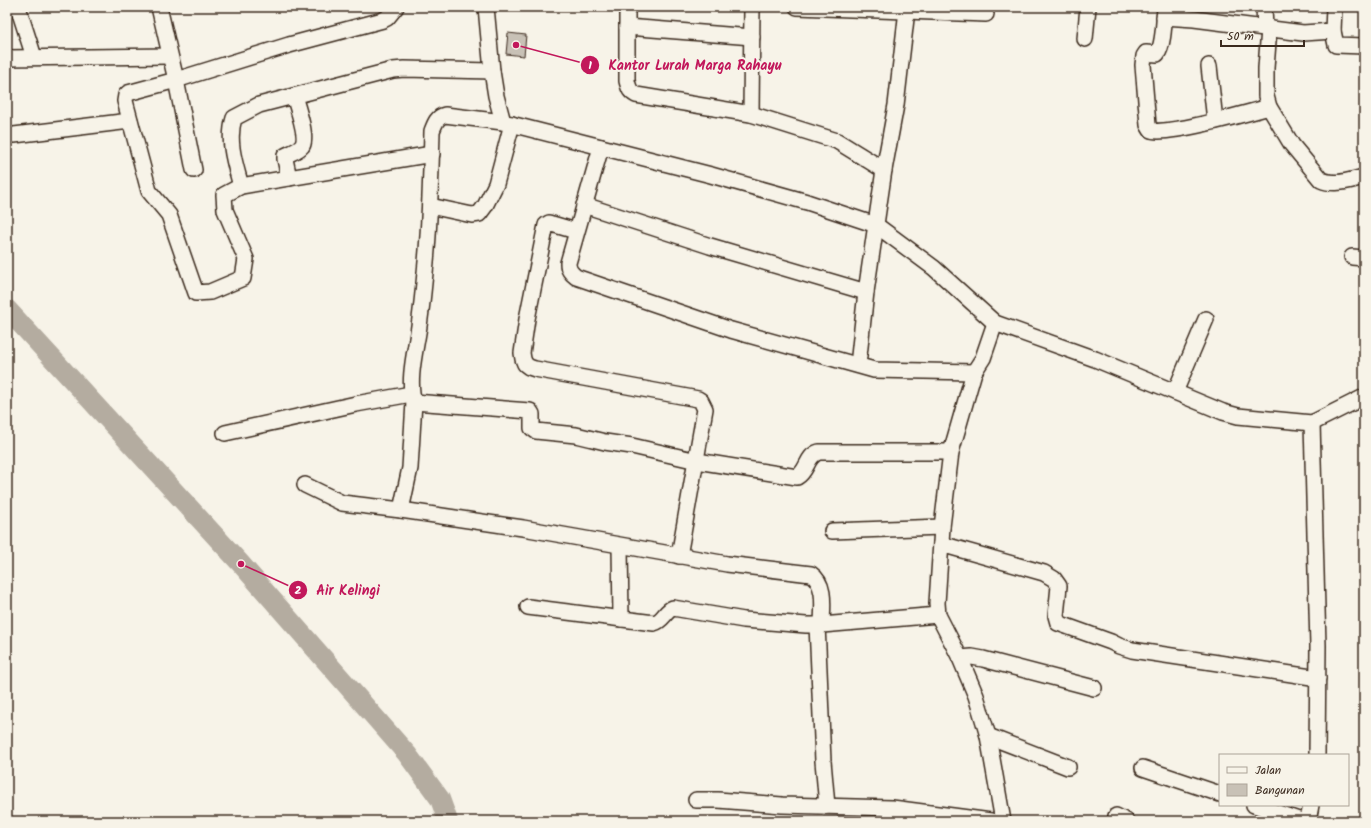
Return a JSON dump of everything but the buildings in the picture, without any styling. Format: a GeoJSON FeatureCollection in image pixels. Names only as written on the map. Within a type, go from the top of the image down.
{"type":"FeatureCollection","features":[{"type":"Feature","properties":{"kind":"street"},"geometry":{"type":"LineString","coordinates":[[18,7],[34,57]]}},
{"type":"Feature","properties":{"kind":"street"},"geometry":{"type":"LineString","coordinates":[[159,7],[176,80],[194,170]]}},
{"type":"Feature","properties":{"kind":"street"},"geometry":{"type":"LineString","coordinates":[[396,7],[387,18],[383,20],[289,45],[176,80],[128,93],[125,101],[149,191],[169,215],[196,293],[210,292],[243,278],[246,259],[225,210],[224,195],[241,186],[432,154]]}},
{"type":"Feature","properties":{"kind":"street"},"geometry":{"type":"LineString","coordinates":[[430,206],[472,215],[479,214],[485,206],[496,184],[507,123],[496,96],[486,7]]}},
{"type":"Feature","properties":{"kind":"street"},"geometry":{"type":"LineString","coordinates":[[628,7],[627,81],[632,93],[636,95],[751,114],[836,141],[884,170]]}},
{"type":"Feature","properties":{"kind":"street"},"geometry":{"type":"LineString","coordinates":[[751,114],[752,7]]}},
{"type":"Feature","properties":{"kind":"street"},"geometry":{"type":"LineString","coordinates":[[797,7],[860,8],[986,14]]}},
{"type":"Feature","properties":{"kind":"street"},"geometry":{"type":"LineString","coordinates":[[1085,39],[1088,7]]}},
{"type":"Feature","properties":{"kind":"street"},"geometry":{"type":"LineString","coordinates":[[1264,7],[1267,29],[1266,96],[1269,107],[1292,145],[1321,180],[1328,183],[1334,183],[1364,177]]}},
{"type":"Feature","properties":{"kind":"street"},"geometry":{"type":"LineString","coordinates":[[1334,7],[1333,31],[1336,45],[1364,46]]}},
{"type":"Feature","properties":{"kind":"street"},"geometry":{"type":"LineString","coordinates":[[858,365],[866,292],[884,170],[896,106],[907,10]]}},
{"type":"Feature","properties":{"kind":"street"},"geometry":{"type":"LineString","coordinates":[[1269,107],[1215,121],[1154,132],[1148,125],[1143,65],[1144,56],[1146,53],[1158,53],[1162,38],[1165,12],[1267,29],[1303,33],[1333,31]]}},
{"type":"Feature","properties":{"kind":"street"},"geometry":{"type":"LineString","coordinates":[[627,27],[752,37]]}},
{"type":"Feature","properties":{"kind":"street"},"geometry":{"type":"LineString","coordinates":[[7,58],[170,56]]}},
{"type":"Feature","properties":{"kind":"street"},"geometry":{"type":"LineString","coordinates":[[1209,66],[1215,121]]}},
{"type":"Feature","properties":{"kind":"street"},"geometry":{"type":"LineString","coordinates":[[241,186],[232,155],[230,129],[234,118],[259,105],[393,70],[492,71]]}},
{"type":"Feature","properties":{"kind":"street"},"geometry":{"type":"LineString","coordinates":[[290,178],[285,156],[299,148],[304,142],[304,135],[294,96]]}},
{"type":"Feature","properties":{"kind":"street"},"geometry":{"type":"LineString","coordinates":[[401,510],[410,468],[413,398],[412,378],[426,262],[430,206],[432,131],[434,125],[441,116],[445,115],[507,123],[601,146],[807,202],[876,225],[934,268],[995,323],[1095,359],[1223,412],[1238,416],[1312,423],[1364,397]]}},
{"type":"Feature","properties":{"kind":"street"},"geometry":{"type":"LineString","coordinates":[[14,135],[130,121]]}},
{"type":"Feature","properties":{"kind":"street"},"geometry":{"type":"LineString","coordinates":[[601,146],[576,232],[568,268],[576,277],[731,330],[874,370],[974,372]]}},
{"type":"Feature","properties":{"kind":"street"},"geometry":{"type":"LineString","coordinates":[[584,205],[710,246],[866,292]]}},
{"type":"Feature","properties":{"kind":"street"},"geometry":{"type":"LineString","coordinates":[[576,232],[552,224],[546,225],[527,319],[522,359],[529,367],[536,369],[698,399],[701,401],[705,409],[679,556]]}},
{"type":"Feature","properties":{"kind":"street"},"geometry":{"type":"LineString","coordinates":[[1175,392],[1206,319]]}},
{"type":"Feature","properties":{"kind":"street"},"geometry":{"type":"LineString","coordinates":[[995,323],[983,358],[974,372],[951,452],[942,527],[938,615],[960,658],[976,696],[988,736],[1003,821]]}},
{"type":"Feature","properties":{"kind":"street"},"geometry":{"type":"LineString","coordinates":[[225,433],[356,404],[413,398],[530,411],[532,417],[532,428],[534,430],[632,446],[697,461],[797,477],[801,474],[811,456],[819,452],[951,452]]}},
{"type":"Feature","properties":{"kind":"street"},"geometry":{"type":"LineString","coordinates":[[1312,423],[1318,646],[1318,754]]}},
{"type":"Feature","properties":{"kind":"street"},"geometry":{"type":"LineString","coordinates":[[304,485],[342,503],[524,528],[727,564],[811,574],[819,582],[821,588],[820,625],[823,761],[828,806]]}},
{"type":"Feature","properties":{"kind":"street"},"geometry":{"type":"LineString","coordinates":[[832,530],[942,527]]}},
{"type":"Feature","properties":{"kind":"street"},"geometry":{"type":"LineString","coordinates":[[941,544],[1044,573],[1054,579],[1059,586],[1056,616],[1058,623],[1119,646],[1132,650],[1318,678]]}},
{"type":"Feature","properties":{"kind":"street"},"geometry":{"type":"LineString","coordinates":[[620,546],[621,619]]}},
{"type":"Feature","properties":{"kind":"street"},"geometry":{"type":"LineString","coordinates":[[528,607],[621,619],[658,622],[669,610],[673,608],[744,620],[820,625],[938,615]]}},
{"type":"Feature","properties":{"kind":"street"},"geometry":{"type":"LineString","coordinates":[[960,658],[972,657],[983,659],[1094,688]]}},
{"type":"Feature","properties":{"kind":"street"},"geometry":{"type":"LineString","coordinates":[[988,736],[1068,766]]}},
{"type":"Feature","properties":{"kind":"street"},"geometry":{"type":"LineString","coordinates":[[1143,768],[1219,794]]}},
{"type":"Feature","properties":{"kind":"street"},"geometry":{"type":"LineString","coordinates":[[696,800],[718,800],[782,805],[892,808],[991,821]]}},
{"type":"Feature","properties":{"kind":"street"},"geometry":{"type":"LineString","coordinates":[[1257,806],[1302,821]]}},
{"type":"Feature","properties":{"kind":"street"},"geometry":{"type":"LineString","coordinates":[[1308,821],[1311,806]]}},
{"type":"Feature","properties":{"kind":"waterway"},"geometry":{"type":"LineString","coordinates":[[7,309],[241,564],[407,754],[440,799],[448,821]]}},
{"type":"Feature","properties":{"kind":"place","name":"Kantor Lurah Marga Rahayu"},"geometry":{"type":"Point","coordinates":[516,45]}},
{"type":"Feature","properties":{"kind":"place","name":"Air Kelingi"},"geometry":{"type":"Point","coordinates":[241,564]}}]}
